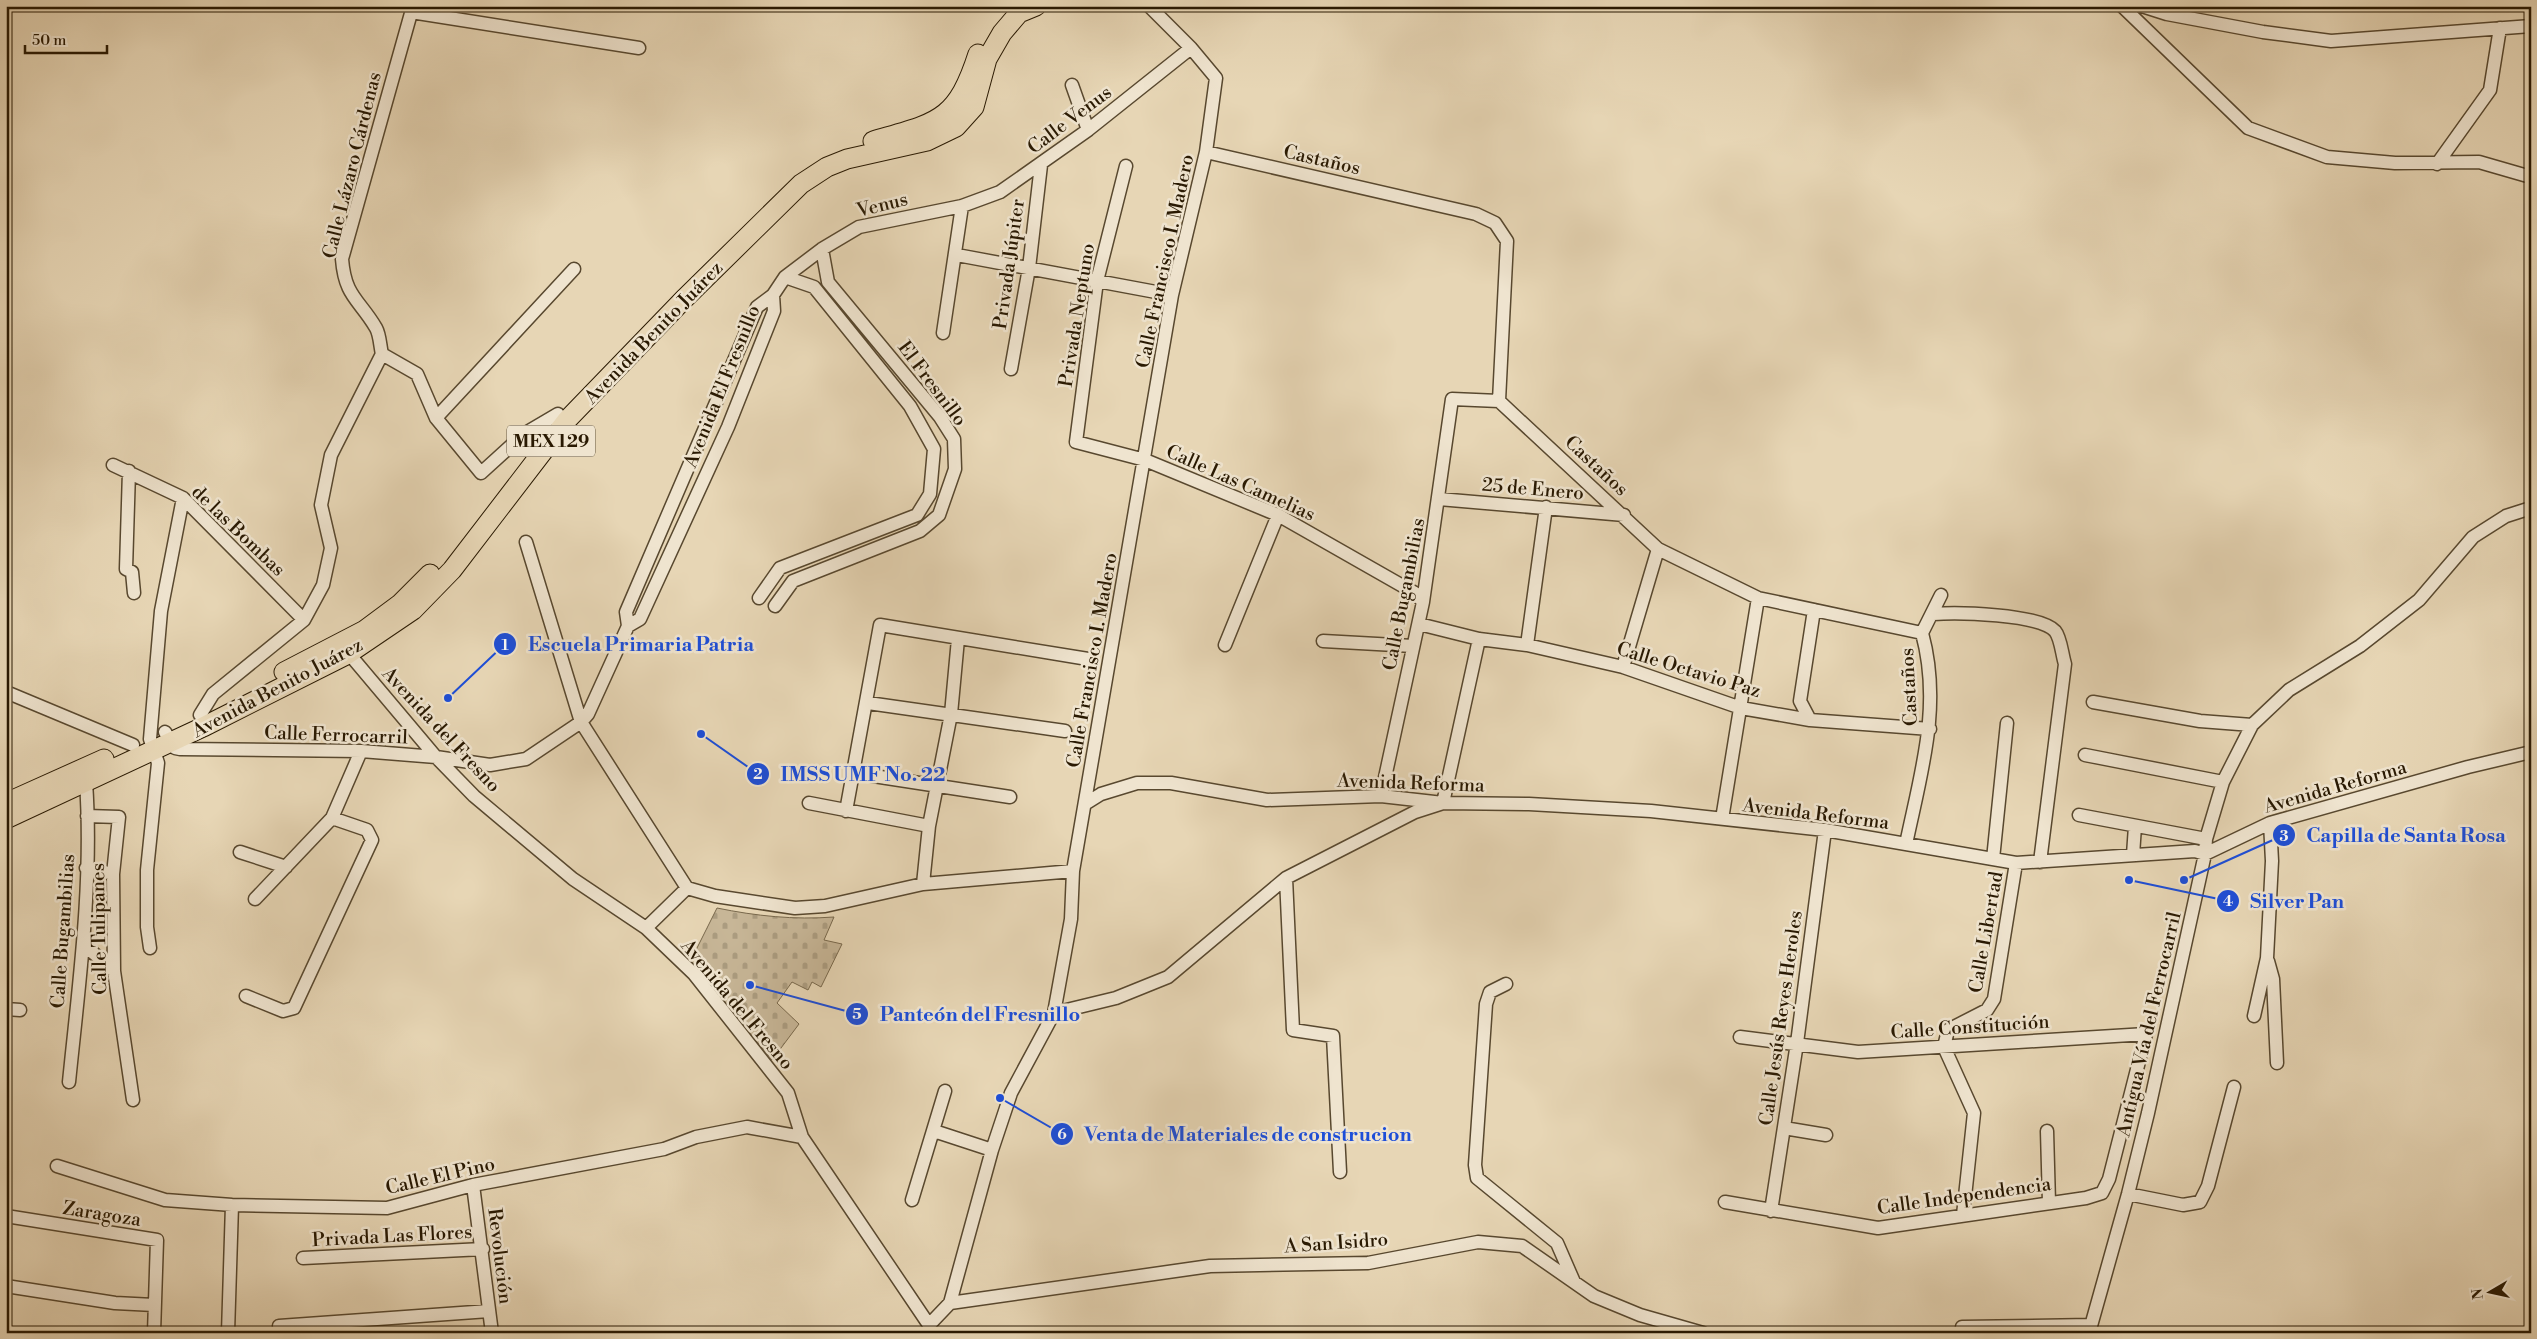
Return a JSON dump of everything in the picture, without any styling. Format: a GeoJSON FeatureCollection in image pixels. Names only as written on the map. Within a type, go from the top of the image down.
{"type":"FeatureCollection","features":[{"type":"Feature","properties":{"kind":"main road","name":"Avenida Benito Juárez"},"geometry":{"type":"LineString","coordinates":[[6,819],[86,782],[200,715],[344,648],[400,604],[442,562],[558,414],[671,294],[792,177],[819,158],[922,127],[944,115],[960,98],[969,82],[979,50],[992,27],[1011,6]]}},
{"type":"Feature","properties":{"kind":"main road","name":"Avenida Benito Juárez"},"geometry":{"type":"LineString","coordinates":[[6,803],[154,742],[344,648],[413,610],[452,570],[568,420],[683,300],[801,184],[827,167],[847,159],[927,141],[956,127],[974,107],[987,59],[1002,33],[1019,13],[1036,6]]}},
{"type":"Feature","properties":{"kind":"street","name":"Calle Francisco I. Madero"},"geometry":{"type":"LineString","coordinates":[[930,1329],[950,1303],[992,1150],[1011,1094],[1054,1013],[1071,919],[1073,871],[1172,295],[1206,152],[1216,78],[1191,48],[1149,6]]}},
{"type":"Feature","properties":{"kind":"street"},"geometry":{"type":"LineString","coordinates":[[2122,6],[2248,128],[2327,157],[2437,164],[2479,162],[2531,177]]}},
{"type":"Feature","properties":{"kind":"street"},"geometry":{"type":"LineString","coordinates":[[2142,6],[2263,32],[2331,42],[2531,26]]}},
{"type":"Feature","properties":{"kind":"street"},"geometry":{"type":"LineString","coordinates":[[412,9],[639,48]]}},
{"type":"Feature","properties":{"kind":"street","name":"Calle Lázaro Cárdenas"},"geometry":{"type":"LineString","coordinates":[[382,354],[378,329],[355,299],[344,280],[342,259],[412,9]]}},
{"type":"Feature","properties":{"kind":"street"},"geometry":{"type":"LineString","coordinates":[[2437,164],[2490,90],[2500,28]]}},
{"type":"Feature","properties":{"kind":"street","name":"Calle Venus"},"geometry":{"type":"LineString","coordinates":[[962,206],[1000,192],[1040,165],[1088,130],[1191,48]]}},
{"type":"Feature","properties":{"kind":"street"},"geometry":{"type":"LineString","coordinates":[[1072,84],[1088,130]]}},
{"type":"Feature","properties":{"kind":"street","name":"Castaños"},"geometry":{"type":"LineString","coordinates":[[1206,152],[1476,214],[1495,223],[1507,241],[1499,400],[1658,548],[1758,598],[1922,633],[1929,658],[1930,729],[1906,844]]}},
{"type":"Feature","properties":{"kind":"street","name":"Privada Júpiter"},"geometry":{"type":"LineString","coordinates":[[1011,368],[1029,268],[1040,165]]}},
{"type":"Feature","properties":{"kind":"street","name":"Privada Neptuno"},"geometry":{"type":"LineString","coordinates":[[1076,442],[1097,281],[1126,166]]}},
{"type":"Feature","properties":{"kind":"street"},"geometry":{"type":"LineString","coordinates":[[943,333],[957,255],[962,206]]}},
{"type":"Feature","properties":{"kind":"street","name":"Venus"},"geometry":{"type":"LineString","coordinates":[[773,295],[785,277],[822,249],[859,227],[962,206]]}},
{"type":"Feature","properties":{"kind":"street"},"geometry":{"type":"LineString","coordinates":[[785,277],[814,287],[827,280],[822,249]]}},
{"type":"Feature","properties":{"kind":"street"},"geometry":{"type":"LineString","coordinates":[[957,255],[1172,295]]}},
{"type":"Feature","properties":{"kind":"street"},"geometry":{"type":"LineString","coordinates":[[436,418],[574,269]]}},
{"type":"Feature","properties":{"kind":"street","name":"El Fresnillo"},"geometry":{"type":"LineString","coordinates":[[827,280],[940,417],[954,439],[955,469],[939,515]]}},
{"type":"Feature","properties":{"kind":"street","name":"El Fresnillo"},"geometry":{"type":"LineString","coordinates":[[814,287],[910,406],[934,449],[930,494],[923,505]]}},
{"type":"Feature","properties":{"kind":"street","name":"Avenida El Fresnillo"},"geometry":{"type":"LineString","coordinates":[[628,626],[640,619],[728,427],[774,311],[773,295]]}},
{"type":"Feature","properties":{"kind":"street","name":"Avenida El Fresnillo"},"geometry":{"type":"LineString","coordinates":[[581,722],[588,714],[628,626],[626,612],[757,307],[773,295]]}},
{"type":"Feature","properties":{"kind":"street"},"geometry":{"type":"LineString","coordinates":[[200,715],[213,694],[304,620],[322,585],[331,548],[321,505],[332,455],[382,354],[418,374],[436,418],[481,473],[524,434],[558,414]]}},
{"type":"Feature","properties":{"kind":"street","name":"Calle Bugambilias"},"geometry":{"type":"LineString","coordinates":[[1382,796],[1423,602],[1452,399],[1499,400]]}},
{"type":"Feature","properties":{"kind":"street","name":"Calle Las Camelias"},"geometry":{"type":"LineString","coordinates":[[1076,442],[1145,460],[1278,516],[1415,593],[1423,602]]}},
{"type":"Feature","properties":{"kind":"street","name":"de las Bombas"},"geometry":{"type":"LineString","coordinates":[[113,465],[183,498],[304,620]]}},
{"type":"Feature","properties":{"kind":"street"},"geometry":{"type":"LineString","coordinates":[[129,471],[129,571],[134,593]]}},
{"type":"Feature","properties":{"kind":"street"},"geometry":{"type":"LineString","coordinates":[[150,948],[147,927],[147,870],[158,763],[154,742],[161,611],[183,498]]}},
{"type":"Feature","properties":{"kind":"street","name":"25 de Enero"},"geometry":{"type":"LineString","coordinates":[[1439,499],[1624,516]]}},
{"type":"Feature","properties":{"kind":"street"},"geometry":{"type":"LineString","coordinates":[[759,598],[780,568],[917,515],[923,505],[939,515],[920,531],[793,581],[775,606]]}},
{"type":"Feature","properties":{"kind":"street"},"geometry":{"type":"LineString","coordinates":[[1527,645],[1546,508]]}},
{"type":"Feature","properties":{"kind":"street","name":"Antigua Vía del Ferrocarril"},"geometry":{"type":"LineString","coordinates":[[2090,1329],[2128,1194],[2148,1113],[2205,854],[2206,839],[2223,782],[2252,725],[2289,690],[2360,646],[2418,600],[2473,537],[2506,516],[2531,508]]}},
{"type":"Feature","properties":{"kind":"street"},"geometry":{"type":"LineString","coordinates":[[1225,645],[1278,516]]}},
{"type":"Feature","properties":{"kind":"street"},"geometry":{"type":"LineString","coordinates":[[526,542],[581,722],[687,888],[715,896],[794,908],[825,906],[923,884],[1073,871]]}},
{"type":"Feature","properties":{"kind":"street"},"geometry":{"type":"LineString","coordinates":[[1623,667],[1658,548]]}},
{"type":"Feature","properties":{"kind":"street"},"geometry":{"type":"LineString","coordinates":[[1922,633],[1941,595]]}},
{"type":"Feature","properties":{"kind":"street"},"geometry":{"type":"LineString","coordinates":[[1722,820],[1758,598]]}},
{"type":"Feature","properties":{"kind":"street"},"geometry":{"type":"LineString","coordinates":[[1810,720],[1800,701],[1814,610]]}},
{"type":"Feature","properties":{"kind":"street"},"geometry":{"type":"LineString","coordinates":[[1933,614],[1960,612],[2018,618],[2051,628],[2056,632],[2065,664],[2040,862]]}},
{"type":"Feature","properties":{"kind":"street","name":"Calle Octavio Paz"},"geometry":{"type":"LineString","coordinates":[[1419,624],[1479,639],[1527,645],[1623,667],[1741,708],[1810,720],[1930,729]]}},
{"type":"Feature","properties":{"kind":"street"},"geometry":{"type":"LineString","coordinates":[[846,811],[868,703],[880,625],[1088,659]]}},
{"type":"Feature","properties":{"kind":"street"},"geometry":{"type":"LineString","coordinates":[[923,884],[929,826],[951,714],[958,639]]}},
{"type":"Feature","properties":{"kind":"street"},"geometry":{"type":"LineString","coordinates":[[1054,1013],[1116,998],[1168,977],[1286,878],[1415,812],[1443,803],[1479,639]]}},
{"type":"Feature","properties":{"kind":"street"},"geometry":{"type":"LineString","coordinates":[[1323,641],[1413,646]]}},
{"type":"Feature","properties":{"kind":"street","name":"Avenida del Fresno"},"geometry":{"type":"LineString","coordinates":[[344,648],[436,756],[474,796],[573,879],[646,928],[694,974],[788,1093],[802,1137],[930,1329]]}},
{"type":"Feature","properties":{"kind":"street","name":"Calle Ferrocarril"},"geometry":{"type":"LineString","coordinates":[[6,692],[180,749],[361,751],[436,756],[490,765],[526,759],[581,722]]}},
{"type":"Feature","properties":{"kind":"street"},"geometry":{"type":"LineString","coordinates":[[2093,702],[2200,721],[2252,725]]}},
{"type":"Feature","properties":{"kind":"street"},"geometry":{"type":"LineString","coordinates":[[868,703],[1065,732]]}},
{"type":"Feature","properties":{"kind":"street"},"geometry":{"type":"LineString","coordinates":[[1993,859],[2007,723]]}},
{"type":"Feature","properties":{"kind":"street"},"geometry":{"type":"LineString","coordinates":[[255,899],[332,818],[361,751]]}},
{"type":"Feature","properties":{"kind":"street","name":"Avenida Reforma"},"geometry":{"type":"LineString","coordinates":[[1085,804],[1101,794],[1137,783],[1171,783],[1267,800],[1382,796],[1443,803],[1529,804],[1651,811],[1825,830],[2016,863],[2195,851],[2205,854],[2270,824],[2468,767],[2531,752]]}},
{"type":"Feature","properties":{"kind":"street"},"geometry":{"type":"LineString","coordinates":[[2085,754],[2223,782]]}},
{"type":"Feature","properties":{"kind":"street"},"geometry":{"type":"LineString","coordinates":[[854,773],[1010,797]]}},
{"type":"Feature","properties":{"kind":"street","name":"Calle Bugambilias"},"geometry":{"type":"LineString","coordinates":[[69,1082],[82,944],[86,868],[86,782]]}},
{"type":"Feature","properties":{"kind":"street"},"geometry":{"type":"LineString","coordinates":[[809,802],[846,811],[929,826]]}},
{"type":"Feature","properties":{"kind":"street"},"geometry":{"type":"LineString","coordinates":[[2079,815],[2206,839]]}},
{"type":"Feature","properties":{"kind":"street","name":"Calle Tulipanes"},"geometry":{"type":"LineString","coordinates":[[87,816],[119,817],[113,874],[114,971],[134,1100]]}},
{"type":"Feature","properties":{"kind":"street"},"geometry":{"type":"LineString","coordinates":[[246,996],[283,1011],[294,1008],[372,840],[367,830],[332,818]]}},
{"type":"Feature","properties":{"kind":"street"},"geometry":{"type":"LineString","coordinates":[[2254,1016],[2267,958],[2272,861],[2270,824]]}},
{"type":"Feature","properties":{"kind":"street"},"geometry":{"type":"LineString","coordinates":[[2133,855],[2135,826]]}},
{"type":"Feature","properties":{"kind":"street","name":"Calle Jesús Reyes Heroles"},"geometry":{"type":"LineString","coordinates":[[1771,1211],[1797,1043],[1825,830]]}},
{"type":"Feature","properties":{"kind":"street"},"geometry":{"type":"LineString","coordinates":[[240,852],[286,866]]}},
{"type":"Feature","properties":{"kind":"street","name":"Calle Libertad"},"geometry":{"type":"LineString","coordinates":[[1944,1047],[1948,1030],[1987,1010],[1994,999],[2016,863]]}},
{"type":"Feature","properties":{"kind":"street"},"geometry":{"type":"LineString","coordinates":[[86,868],[113,874]]}},
{"type":"Feature","properties":{"kind":"street"},"geometry":{"type":"LineString","coordinates":[[1286,878],[1293,1030],[1333,1036],[1340,1172]]}},
{"type":"Feature","properties":{"kind":"street"},"geometry":{"type":"LineString","coordinates":[[646,928],[687,888]]}},
{"type":"Feature","properties":{"kind":"street"},"geometry":{"type":"LineString","coordinates":[[82,944],[114,971]]}},
{"type":"Feature","properties":{"kind":"street"},"geometry":{"type":"LineString","coordinates":[[2267,958],[2273,979],[2278,1063]]}},
{"type":"Feature","properties":{"kind":"street"},"geometry":{"type":"LineString","coordinates":[[1506,984],[1490,992],[1486,1004],[1475,1165],[1477,1178],[1557,1243],[1574,1282]]}},
{"type":"Feature","properties":{"kind":"street"},"geometry":{"type":"LineString","coordinates":[[6,1009],[20,1010]]}},
{"type":"Feature","properties":{"kind":"street","name":"Calle Constitución"},"geometry":{"type":"LineString","coordinates":[[1740,1037],[1858,1052],[2146,1034],[2127,1108]]}},
{"type":"Feature","properties":{"kind":"street"},"geometry":{"type":"LineString","coordinates":[[1944,1047],[1974,1112],[1963,1214]]}},
{"type":"Feature","properties":{"kind":"street"},"geometry":{"type":"LineString","coordinates":[[2128,1194],[2183,1204],[2200,1202],[2208,1186],[2234,1087]]}},
{"type":"Feature","properties":{"kind":"street"},"geometry":{"type":"LineString","coordinates":[[912,1200],[946,1091]]}},
{"type":"Feature","properties":{"kind":"street"},"geometry":{"type":"LineString","coordinates":[[2127,1108],[2148,1113]]}},
{"type":"Feature","properties":{"kind":"street","name":"Calle Independencia"},"geometry":{"type":"LineString","coordinates":[[1725,1202],[1878,1228],[1963,1214],[2086,1198],[2102,1193],[2109,1179],[2127,1108]]}},
{"type":"Feature","properties":{"kind":"street","name":"Calle El Pino"},"geometry":{"type":"LineString","coordinates":[[57,1166],[165,1200],[232,1205],[387,1208],[473,1184],[664,1149],[696,1136],[746,1127],[802,1137]]}},
{"type":"Feature","properties":{"kind":"street"},"geometry":{"type":"LineString","coordinates":[[1784,1128],[1826,1135]]}},
{"type":"Feature","properties":{"kind":"street"},"geometry":{"type":"LineString","coordinates":[[934,1131],[992,1150]]}},
{"type":"Feature","properties":{"kind":"street"},"geometry":{"type":"LineString","coordinates":[[2047,1131],[2049,1203]]}},
{"type":"Feature","properties":{"kind":"street","name":"Revolución"},"geometry":{"type":"LineString","coordinates":[[473,1184],[483,1249],[492,1333]]}},
{"type":"Feature","properties":{"kind":"street"},"geometry":{"type":"LineString","coordinates":[[228,1333],[232,1205]]}},
{"type":"Feature","properties":{"kind":"street","name":"Zaragoza"},"geometry":{"type":"LineString","coordinates":[[6,1216],[157,1240],[154,1333]]}},
{"type":"Feature","properties":{"kind":"street","name":"A San Isidro"},"geometry":{"type":"LineString","coordinates":[[950,1303],[1210,1266],[1368,1263],[1478,1242],[1522,1246],[1594,1296],[1640,1315],[1703,1333]]}},
{"type":"Feature","properties":{"kind":"street","name":"Privada Las Flores"},"geometry":{"type":"LineString","coordinates":[[303,1258],[483,1249]]}},
{"type":"Feature","properties":{"kind":"street"},"geometry":{"type":"LineString","coordinates":[[6,1286],[115,1303],[154,1305]]}},
{"type":"Feature","properties":{"kind":"street"},"geometry":{"type":"LineString","coordinates":[[279,1326],[489,1311]]}},
{"type":"Feature","properties":{"kind":"street"},"geometry":{"type":"LineString","coordinates":[[1962,1327],[2090,1329]]}},
{"type":"Feature","properties":{"kind":"green space"},"geometry":{"type":"Polygon","coordinates":[[[717,908],[775,917],[834,917],[824,940],[842,944],[821,987],[812,982],[808,990],[792,982],[777,1003],[799,1024],[772,1060],[690,962],[717,908]]]}},
{"type":"Feature","properties":{"kind":"place","name":"Escuela Primaria Patria"},"geometry":{"type":"Point","coordinates":[448,698]}},
{"type":"Feature","properties":{"kind":"place","name":"IMSS UMF No. 22"},"geometry":{"type":"Point","coordinates":[701,734]}},
{"type":"Feature","properties":{"kind":"place","name":"Silver Pan"},"geometry":{"type":"Point","coordinates":[2129,880]}},
{"type":"Feature","properties":{"kind":"place","name":"Capilla de Santa Rosa"},"geometry":{"type":"Point","coordinates":[2184,880]}},
{"type":"Feature","properties":{"kind":"place","name":"Panteón del Fresnillo"},"geometry":{"type":"Point","coordinates":[750,985]}},
{"type":"Feature","properties":{"kind":"place","name":"Venta de Materiales de construcion"},"geometry":{"type":"Point","coordinates":[1000,1098]}}]}
